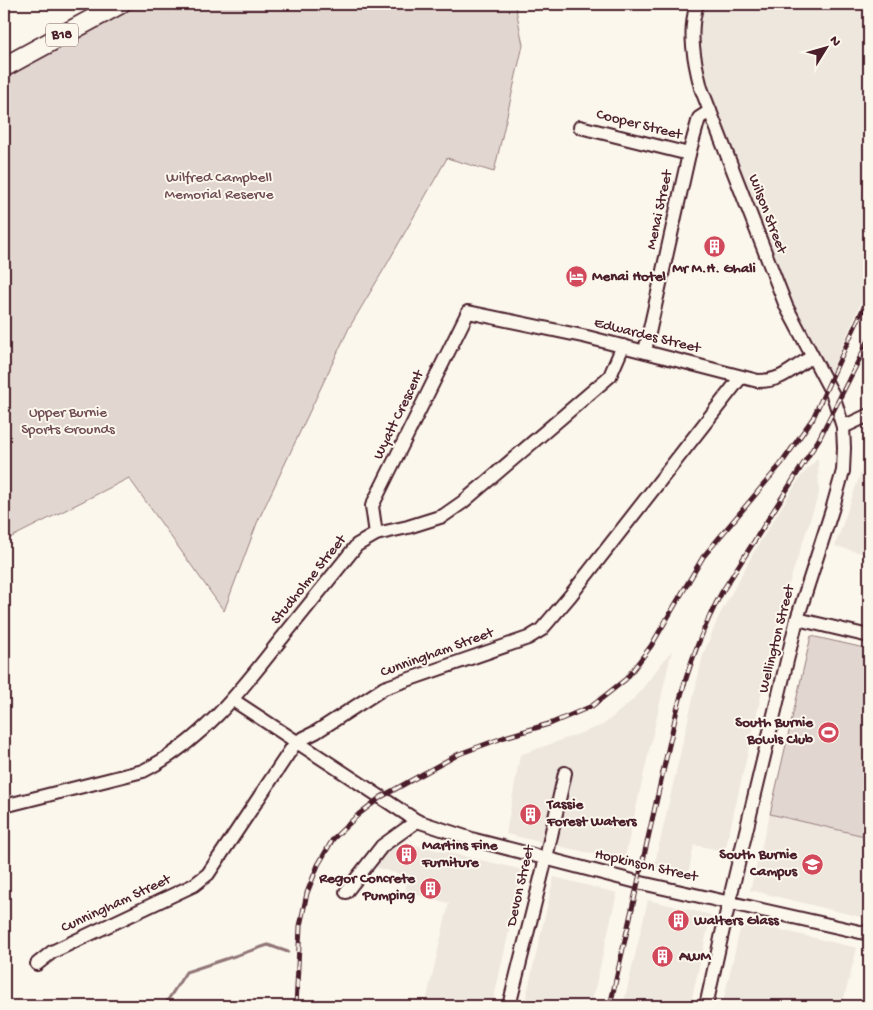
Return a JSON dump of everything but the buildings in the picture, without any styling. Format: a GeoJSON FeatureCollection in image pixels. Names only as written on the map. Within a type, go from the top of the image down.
{"type":"FeatureCollection","features":[{"type":"Feature","properties":{"kind":"highway","name":"B18"},"geometry":{"type":"LineString","coordinates":[[4,67],[120,4]]}},
{"type":"Feature","properties":{"kind":"street","name":"Wilson Street"},"geometry":{"type":"LineString","coordinates":[[697,4],[694,13],[692,35],[694,60],[701,88],[772,275],[786,306],[833,395],[843,427]]}},
{"type":"Feature","properties":{"kind":"street","name":"Menai Street"},"geometry":{"type":"LineString","coordinates":[[645,352],[689,154],[699,118],[710,111]]}},
{"type":"Feature","properties":{"kind":"street","name":"Cooper Street"},"geometry":{"type":"LineString","coordinates":[[580,128],[689,154]]}},
{"type":"Feature","properties":{"kind":"street","name":"Edwardes Street"},"geometry":{"type":"LineString","coordinates":[[468,312],[623,346],[758,381],[772,381],[782,377],[812,357]]}},
{"type":"Feature","properties":{"kind":"street","name":"Wyatt Crescent"},"geometry":{"type":"LineString","coordinates":[[376,534],[372,506],[468,312]]}},
{"type":"Feature","properties":{"kind":"street","name":"Studholme Street"},"geometry":{"type":"LineString","coordinates":[[4,806],[143,771],[163,761],[189,742],[233,700],[357,545],[376,534],[408,527],[443,516],[463,502],[610,376],[623,346]]}},
{"type":"Feature","properties":{"kind":"street","name":"Cunningham Street"},"geometry":{"type":"LineString","coordinates":[[37,964],[52,952],[194,885],[208,874],[296,742],[316,732],[384,688],[528,638],[541,630],[570,596],[741,377]]}},
{"type":"Feature","properties":{"kind":"street"},"geometry":{"type":"LineString","coordinates":[[843,427],[869,415]]}},
{"type":"Feature","properties":{"kind":"street","name":"Wellington Street"},"geometry":{"type":"LineString","coordinates":[[706,1006],[797,619],[843,470],[843,427]]}},
{"type":"Feature","properties":{"kind":"street"},"geometry":{"type":"LineString","coordinates":[[797,619],[869,636]]}},
{"type":"Feature","properties":{"kind":"street","name":"Hopkinson Street"},"geometry":{"type":"LineString","coordinates":[[233,700],[417,822],[475,840],[637,882],[869,934]]}},
{"type":"Feature","properties":{"kind":"street","name":"Devon Street"},"geometry":{"type":"LineString","coordinates":[[509,1006],[565,773]]}},
{"type":"Feature","properties":{"kind":"street"},"geometry":{"type":"LineString","coordinates":[[346,892],[382,846],[417,822]]}},
{"type":"Feature","properties":{"kind":"shaded area"},"geometry":{"type":"Polygon","coordinates":[[[697,4],[869,4],[869,284],[826,383],[812,357],[701,88],[697,4]]]}},
{"type":"Feature","properties":{"kind":"shaded area"},"geometry":{"type":"Polygon","coordinates":[[[869,449],[869,555],[835,546],[869,449]]]}},
{"type":"Feature","properties":{"kind":"shaded area"},"geometry":{"type":"Polygon","coordinates":[[[818,458],[819,493],[782,605],[725,851],[694,845],[688,875],[654,867],[703,655],[719,616],[755,550],[801,476],[818,458]]]}},
{"type":"Feature","properties":{"kind":"shaded area"},"geometry":{"type":"Polygon","coordinates":[[[672,650],[624,861],[506,834],[520,755],[603,725],[635,698],[672,650]]]}},
{"type":"Feature","properties":{"kind":"shaded area","name":"South Burnie Campus"},"geometry":{"type":"Polygon","coordinates":[[[770,814],[869,837],[869,919],[750,890],[770,814]]]}},
{"type":"Feature","properties":{"kind":"shaded area"},"geometry":{"type":"Polygon","coordinates":[[[407,843],[523,870],[492,1006],[425,1006],[449,903],[405,892],[408,877],[372,866],[386,851],[407,843]]]}},
{"type":"Feature","properties":{"kind":"shaded area"},"geometry":{"type":"Polygon","coordinates":[[[554,877],[617,893],[591,1006],[524,1006],[554,877]]]}},
{"type":"Feature","properties":{"kind":"shaded area"},"geometry":{"type":"Polygon","coordinates":[[[648,900],[711,915],[690,1006],[623,1006],[648,900]]]}},
{"type":"Feature","properties":{"kind":"shaded area"},"geometry":{"type":"Polygon","coordinates":[[[742,921],[857,948],[842,1006],[722,1006],[742,921]]]}},
{"type":"Feature","properties":{"kind":"green space","name":"Wilfred Campbell Memorial Reserve"},"geometry":{"type":"Polygon","coordinates":[[[143,4],[515,4],[523,45],[494,172],[447,158],[349,328],[257,523],[224,611],[129,478],[4,541],[4,78],[118,15],[143,4]]]}},
{"type":"Feature","properties":{"kind":"green space","name":"South Burnie Bowls Club"},"geometry":{"type":"Polygon","coordinates":[[[811,636],[869,649],[869,837],[770,814],[811,636]]]}},
{"type":"Feature","properties":{"kind":"waterway"},"geometry":{"type":"LineString","coordinates":[[164,1006],[186,972],[268,945],[288,952]]}},
{"type":"Feature","properties":{"kind":"railway"},"geometry":{"type":"LineString","coordinates":[[296,1006],[300,926],[307,893],[318,865],[333,839],[359,814],[381,797],[459,754],[505,737],[552,723],[592,706],[626,679],[651,646],[703,557],[781,464],[813,418],[869,296]]}},
{"type":"Feature","properties":{"kind":"railway"},"geometry":{"type":"LineString","coordinates":[[610,1006],[677,710],[696,650],[722,592],[819,439],[869,340]]}},
{"type":"Feature","properties":{"kind":"place","name":"Mr M.H. Ghali"},"geometry":{"type":"Point","coordinates":[714,246]}},
{"type":"Feature","properties":{"kind":"place","name":"Menai Hotel"},"geometry":{"type":"Point","coordinates":[576,277]}},
{"type":"Feature","properties":{"kind":"place","name":"South Burnie Bowls Club"},"geometry":{"type":"Point","coordinates":[829,732]}},
{"type":"Feature","properties":{"kind":"place","name":"Tassie Forest Waters"},"geometry":{"type":"Point","coordinates":[531,814]}},
{"type":"Feature","properties":{"kind":"place","name":"Martins Fine Furniture"},"geometry":{"type":"Point","coordinates":[406,855]}},
{"type":"Feature","properties":{"kind":"place","name":"South Burnie Campus"},"geometry":{"type":"Point","coordinates":[813,864]}},
{"type":"Feature","properties":{"kind":"place","name":"Regor Concrete Pumping"},"geometry":{"type":"Point","coordinates":[431,888]}},
{"type":"Feature","properties":{"kind":"place","name":"Walters Glass"},"geometry":{"type":"Point","coordinates":[678,921]}},
{"type":"Feature","properties":{"kind":"place","name":"AWM"},"geometry":{"type":"Point","coordinates":[663,957]}},
{"type":"Feature","properties":{"kind":"park label","name":"Upper Burnie Sports Grounds"},"geometry":{"type":"Point","coordinates":[68,422]}}]}
